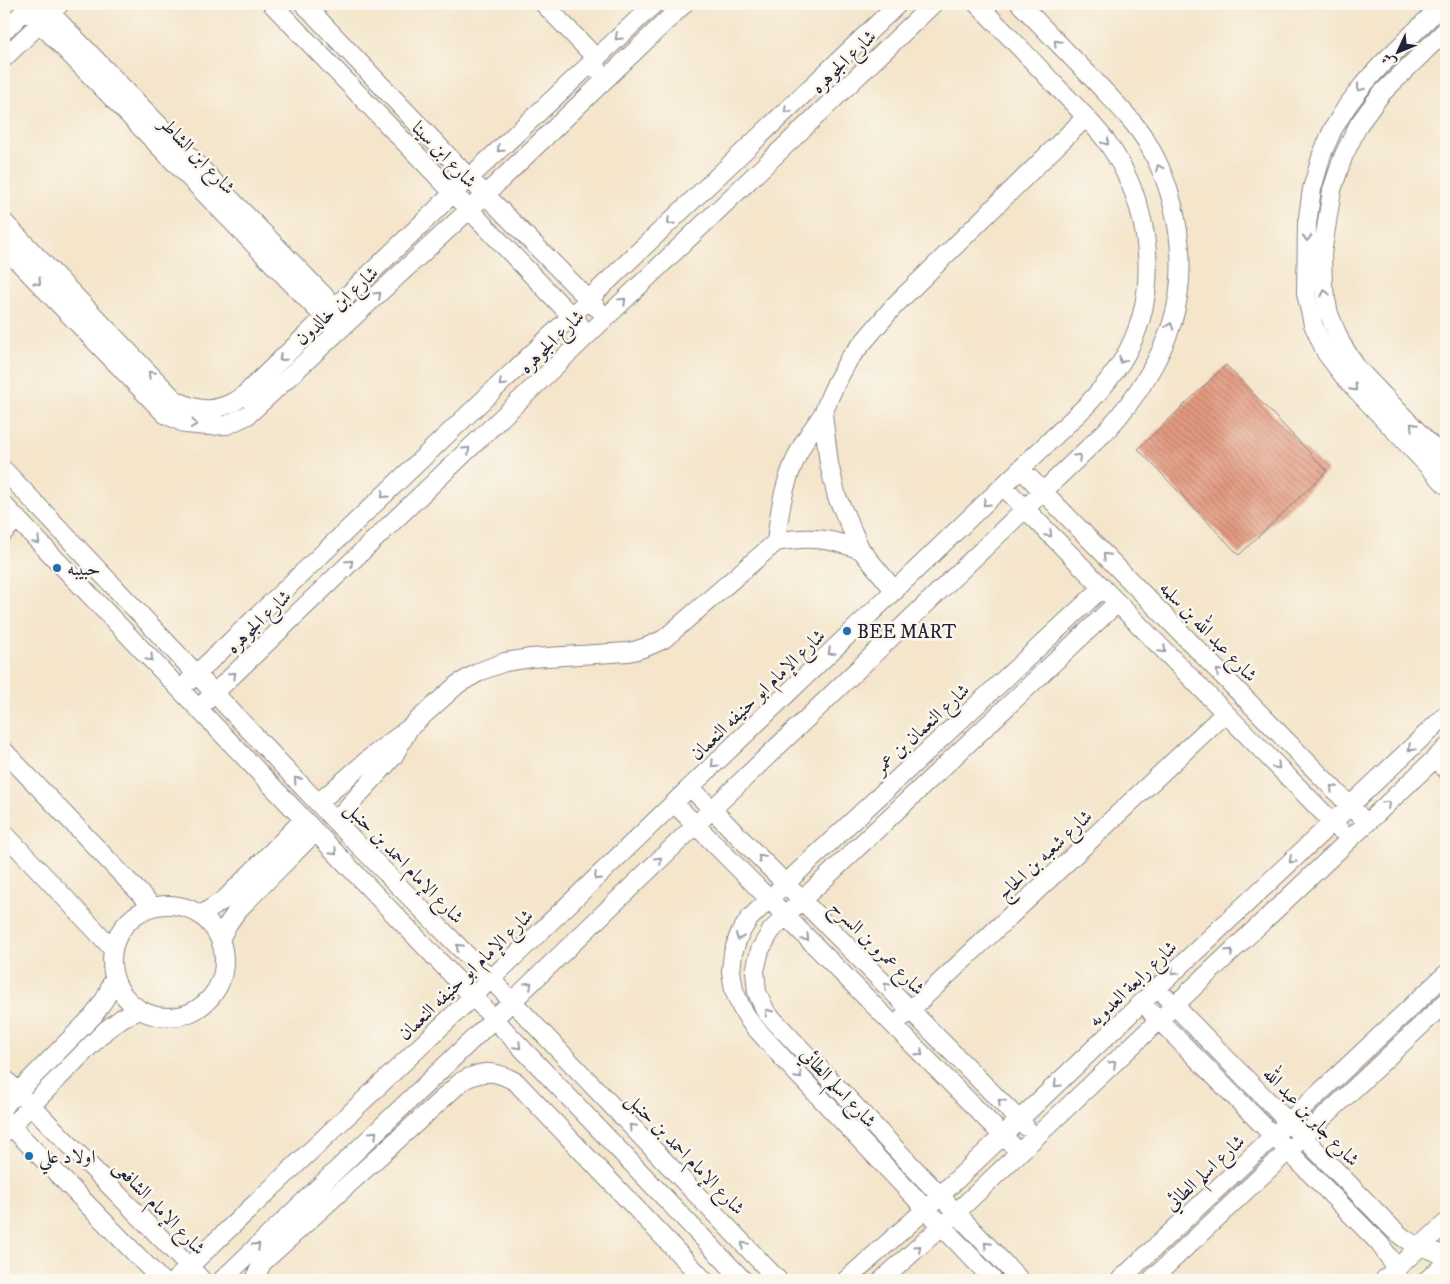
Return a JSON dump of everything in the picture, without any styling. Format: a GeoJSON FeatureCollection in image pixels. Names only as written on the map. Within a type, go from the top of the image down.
{"type":"FeatureCollection","features":[{"type":"Feature","properties":{"kind":"street","name":"شارع ابن سينا"},"geometry":{"type":"LineString","coordinates":[[272,4],[588,334]]}},
{"type":"Feature","properties":{"kind":"street","name":"شارع ابن سينا"},"geometry":{"type":"LineString","coordinates":[[304,4],[469,178],[606,318]]}},
{"type":"Feature","properties":{"kind":"street"},"geometry":{"type":"LineString","coordinates":[[544,4],[596,58],[597,68],[600,72],[613,72]]}},
{"type":"Feature","properties":{"kind":"street","name":"شارع ابن خالدون"},"geometry":{"type":"LineString","coordinates":[[4,222],[174,399],[187,406],[201,410],[216,409],[230,405],[242,397],[453,193],[654,4]]}},
{"type":"Feature","properties":{"kind":"street","name":"شارع ابن خالدون"},"geometry":{"type":"LineString","coordinates":[[4,247],[165,414],[186,424],[206,426],[227,425],[248,415],[486,194],[684,4]]}},
{"type":"Feature","properties":{"kind":"street","name":"شارع الجوهره"},"geometry":{"type":"LineString","coordinates":[[180,690],[898,4]]}},
{"type":"Feature","properties":{"kind":"street","name":"شارع الجوهره"},"geometry":{"type":"LineString","coordinates":[[198,709],[933,4]]}},
{"type":"Feature","properties":{"kind":"street","name":"شارع الإمام ابو حنيفه النعمان"},"geometry":{"type":"LineString","coordinates":[[175,1280],[490,980],[1087,405],[1107,383],[1123,359],[1136,332],[1143,309],[1147,280],[1147,250],[1143,221],[1135,193],[1122,166],[1106,141],[1086,117],[977,4]]}},
{"type":"Feature","properties":{"kind":"street"},"geometry":{"type":"LineString","coordinates":[[222,1280],[1107,430],[1128,406],[1145,381],[1172,324],[1178,293],[1180,262],[1178,231],[1172,201],[1162,171],[1148,143],[1130,118],[1020,4]]}},
{"type":"Feature","properties":{"kind":"street"},"geometry":{"type":"LineString","coordinates":[[1443,4],[1363,85],[1333,129],[1322,154],[1312,188],[1307,224],[1306,292],[1314,324],[1326,353],[1345,378],[1446,485]]}},
{"type":"Feature","properties":{"kind":"street"},"geometry":{"type":"LineString","coordinates":[[4,32],[41,9]]}},
{"type":"Feature","properties":{"kind":"street"},"geometry":{"type":"LineString","coordinates":[[4,58],[41,9]]}},
{"type":"Feature","properties":{"kind":"street","name":"شارع ابن الشاطر"},"geometry":{"type":"LineString","coordinates":[[41,9],[344,326]]}},
{"type":"Feature","properties":{"kind":"street"},"geometry":{"type":"LineString","coordinates":[[1446,32],[1381,94],[1359,124],[1343,157],[1332,190],[1322,254],[1323,285],[1329,314],[1341,343],[1357,368],[1446,461]]}},
{"type":"Feature","properties":{"kind":"street"},"geometry":{"type":"LineString","coordinates":[[776,542],[780,508],[789,474],[803,443],[823,414],[836,383],[850,359],[894,306],[1086,117]]}},
{"type":"Feature","properties":{"kind":"street"},"geometry":{"type":"LineString","coordinates":[[96,342],[109,330]]}},
{"type":"Feature","properties":{"kind":"street"},"geometry":{"type":"LineString","coordinates":[[823,414],[829,464],[837,497],[861,550],[895,590]]}},
{"type":"Feature","properties":{"kind":"street","name":"شارع عبد الله بن سلمه"},"geometry":{"type":"LineString","coordinates":[[1021,469],[1367,823]]}},
{"type":"Feature","properties":{"kind":"street","name":"شارع الإمام احمد بن حنبل"},"geometry":{"type":"LineString","coordinates":[[4,470],[335,821],[512,1001],[778,1280]]}},
{"type":"Feature","properties":{"kind":"street"},"geometry":{"type":"LineString","coordinates":[[1003,486],[1349,840]]}},
{"type":"Feature","properties":{"kind":"street"},"geometry":{"type":"LineString","coordinates":[[4,505],[743,1280]]}},
{"type":"Feature","properties":{"kind":"street"},"geometry":{"type":"LineString","coordinates":[[4,532],[17,519]]}},
{"type":"Feature","properties":{"kind":"street"},"geometry":{"type":"LineString","coordinates":[[318,802],[370,756],[408,729],[458,684],[480,671],[505,662],[531,658],[628,652],[652,646],[664,638],[776,542],[798,538],[820,539],[841,543],[861,550]]}},
{"type":"Feature","properties":{"kind":"street","name":"شارع النعمان بن عمر"},"geometry":{"type":"LineString","coordinates":[[769,899],[1102,588]]}},
{"type":"Feature","properties":{"kind":"street"},"geometry":{"type":"LineString","coordinates":[[785,916],[1117,603]]}},
{"type":"Feature","properties":{"kind":"street","name":"شارع شعبه بن الحاج"},"geometry":{"type":"LineString","coordinates":[[894,1026],[1225,713]]}},
{"type":"Feature","properties":{"kind":"street","name":"شارع رابعة العدويه"},"geometry":{"type":"LineString","coordinates":[[846,1280],[926,1209],[1446,715]]}},
{"type":"Feature","properties":{"kind":"street"},"geometry":{"type":"LineString","coordinates":[[335,821],[393,757],[408,729]]}},
{"type":"Feature","properties":{"kind":"street"},"geometry":{"type":"LineString","coordinates":[[4,751],[153,906]]}},
{"type":"Feature","properties":{"kind":"street"},"geometry":{"type":"LineString","coordinates":[[882,1280],[942,1226],[1367,823],[1443,759]]}},
{"type":"Feature","properties":{"kind":"street","name":"شارع عمرو بن السرح"},"geometry":{"type":"LineString","coordinates":[[690,787],[1036,1137]]}},
{"type":"Feature","properties":{"kind":"street"},"geometry":{"type":"LineString","coordinates":[[674,803],[1019,1153]]}},
{"type":"Feature","properties":{"kind":"street"},"geometry":{"type":"LineString","coordinates":[[201,915],[225,899],[309,826]]}},
{"type":"Feature","properties":{"kind":"street"},"geometry":{"type":"LineString","coordinates":[[220,939],[238,911],[309,826]]}},
{"type":"Feature","properties":{"kind":"street"},"geometry":{"type":"LineString","coordinates":[[4,833],[113,949]]}},
{"type":"Feature","properties":{"kind":"street","name":"شارع اسلم الطائي"},"geometry":{"type":"LineString","coordinates":[[769,899],[749,920],[739,935],[733,953],[734,990],[741,1007],[751,1023],[791,1067],[993,1280]]}},
{"type":"Feature","properties":{"kind":"street"},"geometry":{"type":"LineString","coordinates":[[170,904],[186,907],[201,915],[212,926],[220,939],[225,956],[224,974],[218,990],[206,1004],[191,1013],[174,1018],[157,1017],[140,1010],[124,996],[114,977],[113,949],[123,927],[142,911],[153,906],[170,904]]}},
{"type":"Feature","properties":{"kind":"street","name":"شارع اسلم الطائي"},"geometry":{"type":"LineString","coordinates":[[785,916],[771,931],[760,950],[755,971],[757,992],[766,1012],[1020,1280]]}},
{"type":"Feature","properties":{"kind":"street","name":"شارع اسلم الطائي"},"geometry":{"type":"LineString","coordinates":[[1120,1280],[1446,974]]}},
{"type":"Feature","properties":{"kind":"street"},"geometry":{"type":"LineString","coordinates":[[4,1106],[94,1015],[106,997],[114,977]]}},
{"type":"Feature","properties":{"kind":"street","name":"شارع جابر بن عبد الله"},"geometry":{"type":"LineString","coordinates":[[1157,988],[1400,1236],[1410,1242],[1431,1249],[1446,1258]]}},
{"type":"Feature","properties":{"kind":"street"},"geometry":{"type":"LineString","coordinates":[[1142,1002],[1379,1243],[1391,1260],[1392,1277]]}},
{"type":"Feature","properties":{"kind":"street"},"geometry":{"type":"LineString","coordinates":[[1151,1280],[1446,1002]]}},
{"type":"Feature","properties":{"kind":"street"},"geometry":{"type":"LineString","coordinates":[[140,1010],[122,1018],[106,1030],[32,1106],[6,1126],[161,1280]]}},
{"type":"Feature","properties":{"kind":"street"},"geometry":{"type":"LineString","coordinates":[[256,1280],[262,1263],[462,1081],[475,1074],[489,1072],[504,1075],[516,1082],[704,1280]]}},
{"type":"Feature","properties":{"kind":"street","name":"شارع الإمام الشافعى"},"geometry":{"type":"LineString","coordinates":[[4,1078],[202,1280]]}},
{"type":"Feature","properties":{"kind":"street"},"geometry":{"type":"LineString","coordinates":[[1392,1277],[1446,1223]]}},
{"type":"Feature","properties":{"kind":"street"},"geometry":{"type":"LineString","coordinates":[[1427,1280],[1446,1262]]}},
{"type":"Feature","properties":{"kind":"building"},"geometry":{"type":"Polygon","coordinates":[[[1226,365],[1327,471],[1239,555],[1138,449],[1226,365]]]}},
{"type":"Feature","properties":{"kind":"place","name":"حبيبه"},"geometry":{"type":"Point","coordinates":[57,568]}},
{"type":"Feature","properties":{"kind":"place","name":"BEE MART"},"geometry":{"type":"Point","coordinates":[847,631]}},
{"type":"Feature","properties":{"kind":"place","name":"اولاد علي"},"geometry":{"type":"Point","coordinates":[29,1156]}}]}
